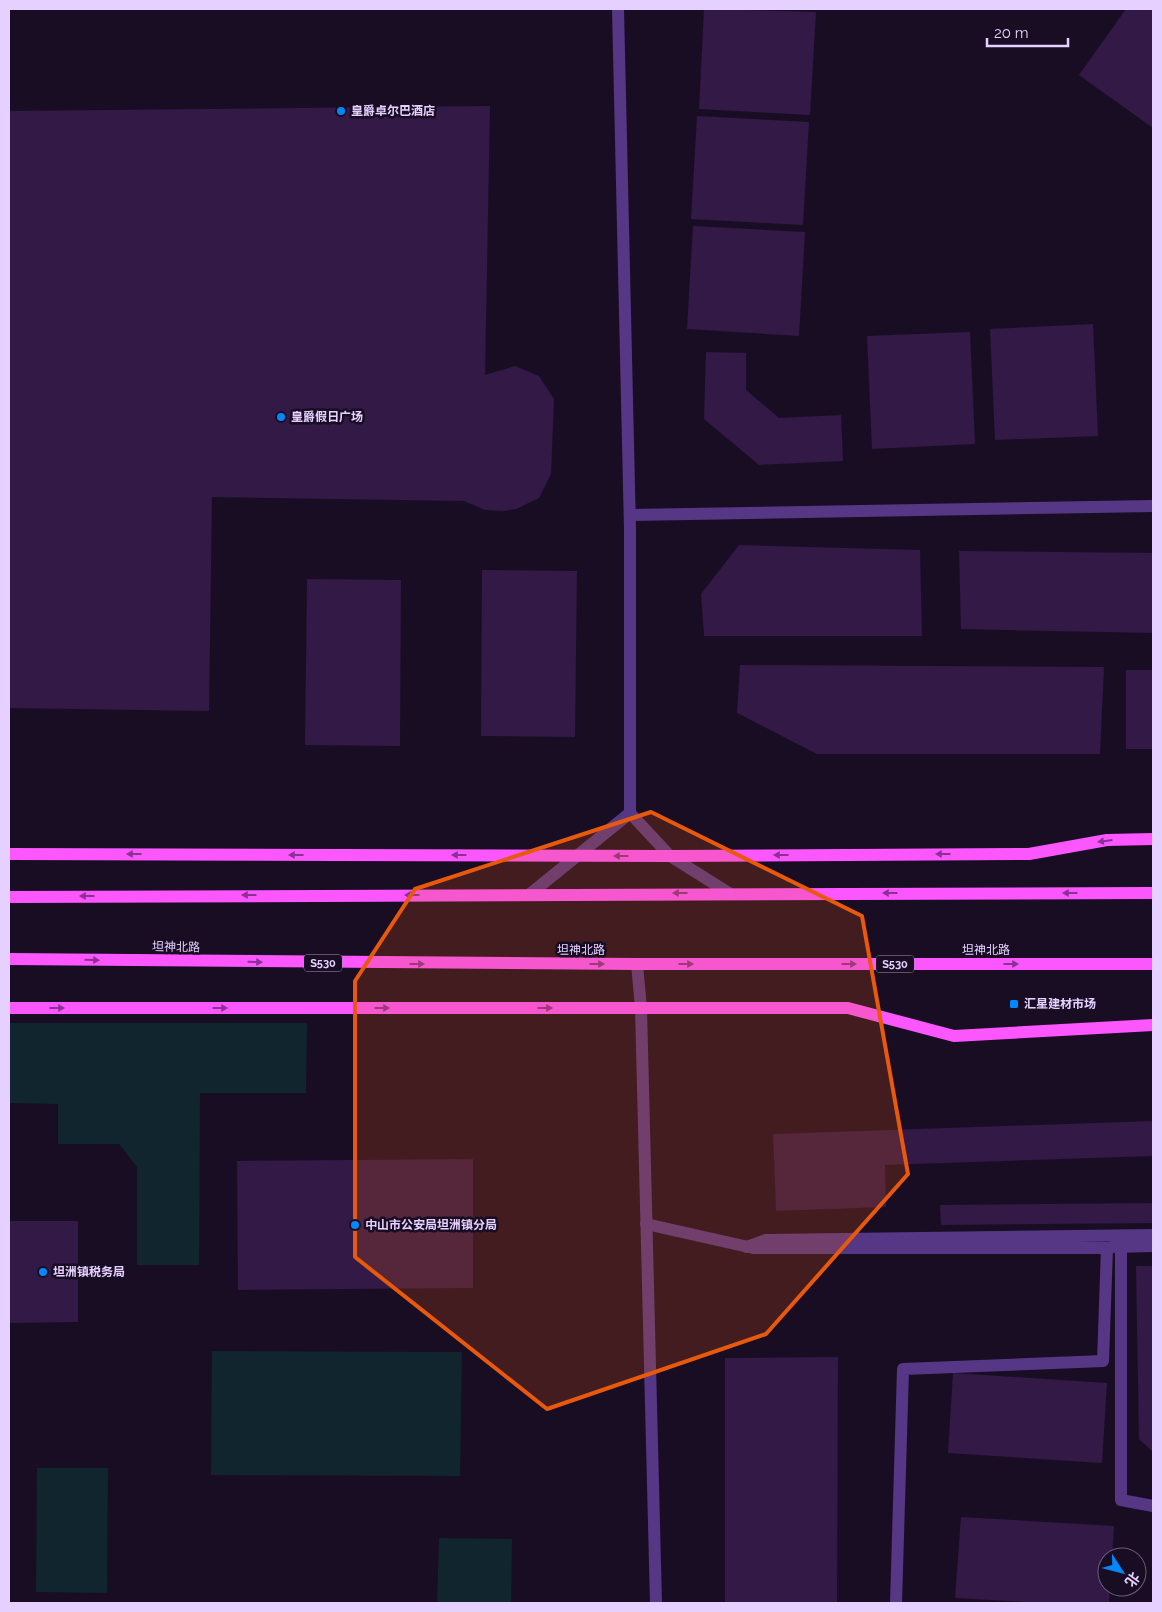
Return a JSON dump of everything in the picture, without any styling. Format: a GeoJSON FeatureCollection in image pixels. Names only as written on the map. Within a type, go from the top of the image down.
{"type":"FeatureCollection","features":[{"type":"Feature","properties":{"kind":"main road"},"geometry":{"type":"LineString","coordinates":[[9,854],[579,856],[1028,854],[1107,840],[1153,839]]}},
{"type":"Feature","properties":{"kind":"main road"},"geometry":{"type":"LineString","coordinates":[[9,897],[1153,893]]}},
{"type":"Feature","properties":{"kind":"main road","name":"坦神北路"},"geometry":{"type":"LineString","coordinates":[[9,959],[637,964],[1153,964]]}},
{"type":"Feature","properties":{"kind":"main road"},"geometry":{"type":"LineString","coordinates":[[9,1008],[848,1008],[954,1036],[1153,1025]]}},
{"type":"Feature","properties":{"kind":"street"},"geometry":{"type":"LineString","coordinates":[[618,9],[630,515],[630,812],[670,856],[729,893]]}},
{"type":"Feature","properties":{"kind":"street"},"geometry":{"type":"LineString","coordinates":[[630,515],[1153,506]]}},
{"type":"Feature","properties":{"kind":"street"},"geometry":{"type":"LineString","coordinates":[[530,894],[579,856],[630,812]]}},
{"type":"Feature","properties":{"kind":"street"},"geometry":{"type":"LineString","coordinates":[[637,964],[641,1008],[656,1603]]}},
{"type":"Feature","properties":{"kind":"street"},"geometry":{"type":"LineString","coordinates":[[646,1224],[746,1247],[1107,1248],[1153,1246]]}},
{"type":"Feature","properties":{"kind":"street"},"geometry":{"type":"LineString","coordinates":[[746,1247],[766,1240],[1153,1235]]}},
{"type":"Feature","properties":{"kind":"street"},"geometry":{"type":"LineString","coordinates":[[1121,1247],[1121,1500],[1153,1506]]}},
{"type":"Feature","properties":{"kind":"street"},"geometry":{"type":"LineString","coordinates":[[896,1603],[903,1368],[1103,1360],[1107,1248]]}},
{"type":"Feature","properties":{"kind":"highlighted area"},"geometry":{"type":"Polygon","coordinates":[[[651,812],[862,916],[908,1174],[766,1334],[547,1409],[355,1257],[355,981],[415,889],[651,812]]]}},
{"type":"Feature","properties":{"kind":"shaded area"},"geometry":{"type":"Polygon","coordinates":[[[9,1023],[307,1023],[306,1093],[200,1093],[199,1265],[137,1265],[137,1167],[119,1144],[58,1144],[58,1104],[9,1103],[9,1023]]]}},
{"type":"Feature","properties":{"kind":"shaded area"},"geometry":{"type":"Polygon","coordinates":[[[212,1351],[462,1352],[460,1476],[211,1475],[212,1351]]]}},
{"type":"Feature","properties":{"kind":"shaded area"},"geometry":{"type":"Polygon","coordinates":[[[37,1468],[108,1468],[107,1593],[36,1592],[37,1468]]]}},
{"type":"Feature","properties":{"kind":"shaded area"},"geometry":{"type":"Polygon","coordinates":[[[439,1538],[512,1539],[511,1603],[437,1603],[439,1538]]]}},
{"type":"Feature","properties":{"kind":"building"},"geometry":{"type":"Polygon","coordinates":[[[704,9],[816,12],[810,115],[699,109],[704,9]]]}},
{"type":"Feature","properties":{"kind":"building"},"geometry":{"type":"Polygon","coordinates":[[[1126,9],[1153,9],[1153,128],[1079,75],[1126,9]]]}},
{"type":"Feature","properties":{"kind":"building","name":"皇爵假日广场"},"geometry":{"type":"Polygon","coordinates":[[[490,106],[485,375],[515,366],[539,376],[554,399],[551,474],[539,498],[516,509],[503,511],[485,510],[464,501],[212,497],[209,711],[9,708],[9,111],[490,106]]]}},
{"type":"Feature","properties":{"kind":"building"},"geometry":{"type":"Polygon","coordinates":[[[697,116],[809,122],[803,225],[691,219],[697,116]]]}},
{"type":"Feature","properties":{"kind":"building"},"geometry":{"type":"Polygon","coordinates":[[[693,226],[805,232],[799,336],[687,329],[693,226]]]}},
{"type":"Feature","properties":{"kind":"building"},"geometry":{"type":"Polygon","coordinates":[[[1093,324],[1098,436],[995,440],[990,329],[1093,324]]]}},
{"type":"Feature","properties":{"kind":"building"},"geometry":{"type":"Polygon","coordinates":[[[970,332],[975,444],[872,449],[867,336],[970,332]]]}},
{"type":"Feature","properties":{"kind":"building"},"geometry":{"type":"Polygon","coordinates":[[[706,352],[746,353],[746,390],[779,418],[841,415],[843,461],[759,465],[704,419],[706,352]]]}},
{"type":"Feature","properties":{"kind":"building"},"geometry":{"type":"Polygon","coordinates":[[[739,545],[920,550],[922,636],[704,636],[701,594],[739,545]]]}},
{"type":"Feature","properties":{"kind":"building"},"geometry":{"type":"Polygon","coordinates":[[[959,551],[1153,553],[1153,633],[961,629],[959,551]]]}},
{"type":"Feature","properties":{"kind":"building"},"geometry":{"type":"Polygon","coordinates":[[[482,570],[577,571],[575,737],[481,736],[482,570]]]}},
{"type":"Feature","properties":{"kind":"building"},"geometry":{"type":"Polygon","coordinates":[[[307,579],[401,580],[400,746],[305,745],[307,579]]]}},
{"type":"Feature","properties":{"kind":"building"},"geometry":{"type":"Polygon","coordinates":[[[740,665],[1104,667],[1100,754],[817,754],[737,713],[740,665]]]}},
{"type":"Feature","properties":{"kind":"building"},"geometry":{"type":"Polygon","coordinates":[[[1126,670],[1153,670],[1153,749],[1126,749],[1126,670]]]}},
{"type":"Feature","properties":{"kind":"building"},"geometry":{"type":"Polygon","coordinates":[[[1153,1121],[1153,1156],[885,1165],[886,1207],[776,1211],[773,1134],[1153,1121]]]}},
{"type":"Feature","properties":{"kind":"building","name":"中山市公安局坦洲镇分局"},"geometry":{"type":"Polygon","coordinates":[[[473,1159],[473,1288],[238,1290],[237,1161],[473,1159]]]}},
{"type":"Feature","properties":{"kind":"building"},"geometry":{"type":"Polygon","coordinates":[[[1153,1203],[1153,1223],[941,1225],[940,1205],[1153,1203]]]}},
{"type":"Feature","properties":{"kind":"building","name":"坦洲镇税务局"},"geometry":{"type":"Polygon","coordinates":[[[9,1221],[78,1221],[78,1322],[9,1323],[9,1221]]]}},
{"type":"Feature","properties":{"kind":"building"},"geometry":{"type":"Polygon","coordinates":[[[1136,1266],[1153,1266],[1153,1452],[1139,1439],[1136,1266]]]}},
{"type":"Feature","properties":{"kind":"building"},"geometry":{"type":"Polygon","coordinates":[[[838,1357],[837,1603],[725,1603],[725,1358],[838,1357]]]}},
{"type":"Feature","properties":{"kind":"building"},"geometry":{"type":"Polygon","coordinates":[[[953,1373],[1107,1383],[1102,1463],[948,1453],[953,1373]]]}},
{"type":"Feature","properties":{"kind":"building"},"geometry":{"type":"Polygon","coordinates":[[[961,1517],[1114,1526],[1113,1547],[1097,1547],[1097,1597],[1109,1597],[1109,1603],[1044,1603],[955,1598],[961,1517]]]}},
{"type":"Feature","properties":{"kind":"place","name":"皇爵卓尔巴酒店"},"geometry":{"type":"Point","coordinates":[341,111]}},
{"type":"Feature","properties":{"kind":"place","name":"皇爵假日广场"},"geometry":{"type":"Point","coordinates":[281,417]}},
{"type":"Feature","properties":{"kind":"place","name":"汇星建材市场"},"geometry":{"type":"Point","coordinates":[1014,1004]}},
{"type":"Feature","properties":{"kind":"place","name":"中山市公安局坦洲镇分局"},"geometry":{"type":"Point","coordinates":[355,1225]}},
{"type":"Feature","properties":{"kind":"place","name":"坦洲镇税务局"},"geometry":{"type":"Point","coordinates":[43,1272]}}]}
